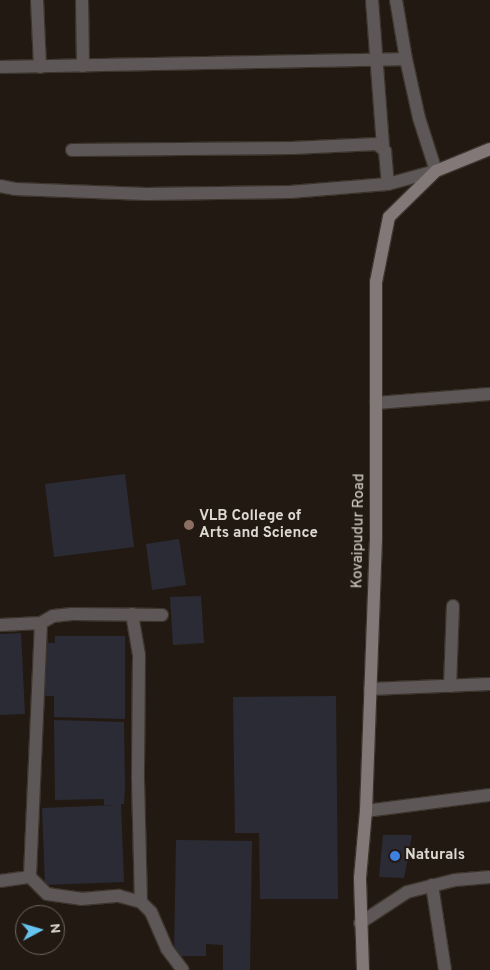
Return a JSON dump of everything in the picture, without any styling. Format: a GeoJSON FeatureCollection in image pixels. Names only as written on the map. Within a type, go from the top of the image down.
{"type":"FeatureCollection","features":[{"type":"Feature","properties":{"kind":"main road","name":"Kovaipudur Road"},"geometry":{"type":"LineString","coordinates":[[363,970],[360,878],[366,811],[376,541],[376,282],[389,217],[436,171],[490,149]]}},
{"type":"Feature","properties":{"kind":"street"},"geometry":{"type":"LineString","coordinates":[[38,0],[40,66]]}},
{"type":"Feature","properties":{"kind":"street"},"geometry":{"type":"LineString","coordinates":[[82,0],[83,66]]}},
{"type":"Feature","properties":{"kind":"street"},"geometry":{"type":"LineString","coordinates":[[372,0],[378,60],[383,148],[388,184]]}},
{"type":"Feature","properties":{"kind":"street"},"geometry":{"type":"LineString","coordinates":[[0,186],[42,190],[146,194],[290,192],[388,184],[436,171],[419,118],[396,0]]}},
{"type":"Feature","properties":{"kind":"street"},"geometry":{"type":"LineString","coordinates":[[0,67],[406,59]]}},
{"type":"Feature","properties":{"kind":"street"},"geometry":{"type":"LineString","coordinates":[[72,150],[292,148],[377,144],[383,148]]}},
{"type":"Feature","properties":{"kind":"street"},"geometry":{"type":"LineString","coordinates":[[376,403],[490,394]]}},
{"type":"Feature","properties":{"kind":"street"},"geometry":{"type":"LineString","coordinates":[[450,686],[453,606]]}},
{"type":"Feature","properties":{"kind":"street"},"geometry":{"type":"LineString","coordinates":[[0,625],[41,623],[53,616],[72,614],[162,616]]}},
{"type":"Feature","properties":{"kind":"street"},"geometry":{"type":"LineString","coordinates":[[132,614],[139,655],[138,780],[141,902]]}},
{"type":"Feature","properties":{"kind":"street"},"geometry":{"type":"LineString","coordinates":[[30,878],[41,623]]}},
{"type":"Feature","properties":{"kind":"street"},"geometry":{"type":"LineString","coordinates":[[370,689],[490,684]]}},
{"type":"Feature","properties":{"kind":"street"},"geometry":{"type":"LineString","coordinates":[[366,811],[490,795]]}},
{"type":"Feature","properties":{"kind":"street"},"geometry":{"type":"LineString","coordinates":[[360,923],[407,892],[455,880],[490,877]]}},
{"type":"Feature","properties":{"kind":"street"},"geometry":{"type":"LineString","coordinates":[[0,881],[30,878],[47,894],[81,899],[119,896],[141,902],[151,912],[167,949],[183,970]]}},
{"type":"Feature","properties":{"kind":"street"},"geometry":{"type":"LineString","coordinates":[[432,886],[445,970]]}},
{"type":"Feature","properties":{"kind":"building"},"geometry":{"type":"Polygon","coordinates":[[[125,474],[134,547],[54,557],[45,484],[125,474]]]}},
{"type":"Feature","properties":{"kind":"building"},"geometry":{"type":"Polygon","coordinates":[[[179,539],[186,585],[152,590],[146,544],[179,539]]]}},
{"type":"Feature","properties":{"kind":"building"},"geometry":{"type":"Polygon","coordinates":[[[201,596],[204,643],[173,645],[170,597],[201,596]]]}},
{"type":"Feature","properties":{"kind":"building"},"geometry":{"type":"Polygon","coordinates":[[[21,633],[25,714],[0,715],[0,634],[21,633]]]}},
{"type":"Feature","properties":{"kind":"building"},"geometry":{"type":"Polygon","coordinates":[[[55,636],[125,636],[125,719],[54,717],[54,696],[45,696],[45,643],[55,643],[55,636]]]}},
{"type":"Feature","properties":{"kind":"building"},"geometry":{"type":"Polygon","coordinates":[[[336,696],[338,899],[260,899],[259,833],[235,833],[233,697],[336,696]]]}},
{"type":"Feature","properties":{"kind":"building"},"geometry":{"type":"Polygon","coordinates":[[[54,720],[124,722],[125,786],[124,804],[121,804],[124,882],[45,885],[42,808],[117,805],[104,805],[104,799],[55,800],[54,720]]]}},
{"type":"Feature","properties":{"kind":"building","name":"Naturals"},"geometry":{"type":"Polygon","coordinates":[[[383,835],[412,835],[404,878],[379,877],[383,835]]]}},
{"type":"Feature","properties":{"kind":"building"},"geometry":{"type":"Polygon","coordinates":[[[176,840],[252,841],[250,970],[223,970],[223,945],[206,944],[206,956],[174,956],[176,840]]]}},
{"type":"Feature","properties":{"kind":"place","name":"VLB College of Arts and Science"},"geometry":{"type":"Point","coordinates":[189,525]}},
{"type":"Feature","properties":{"kind":"place","name":"Naturals"},"geometry":{"type":"Point","coordinates":[395,856]}}]}
